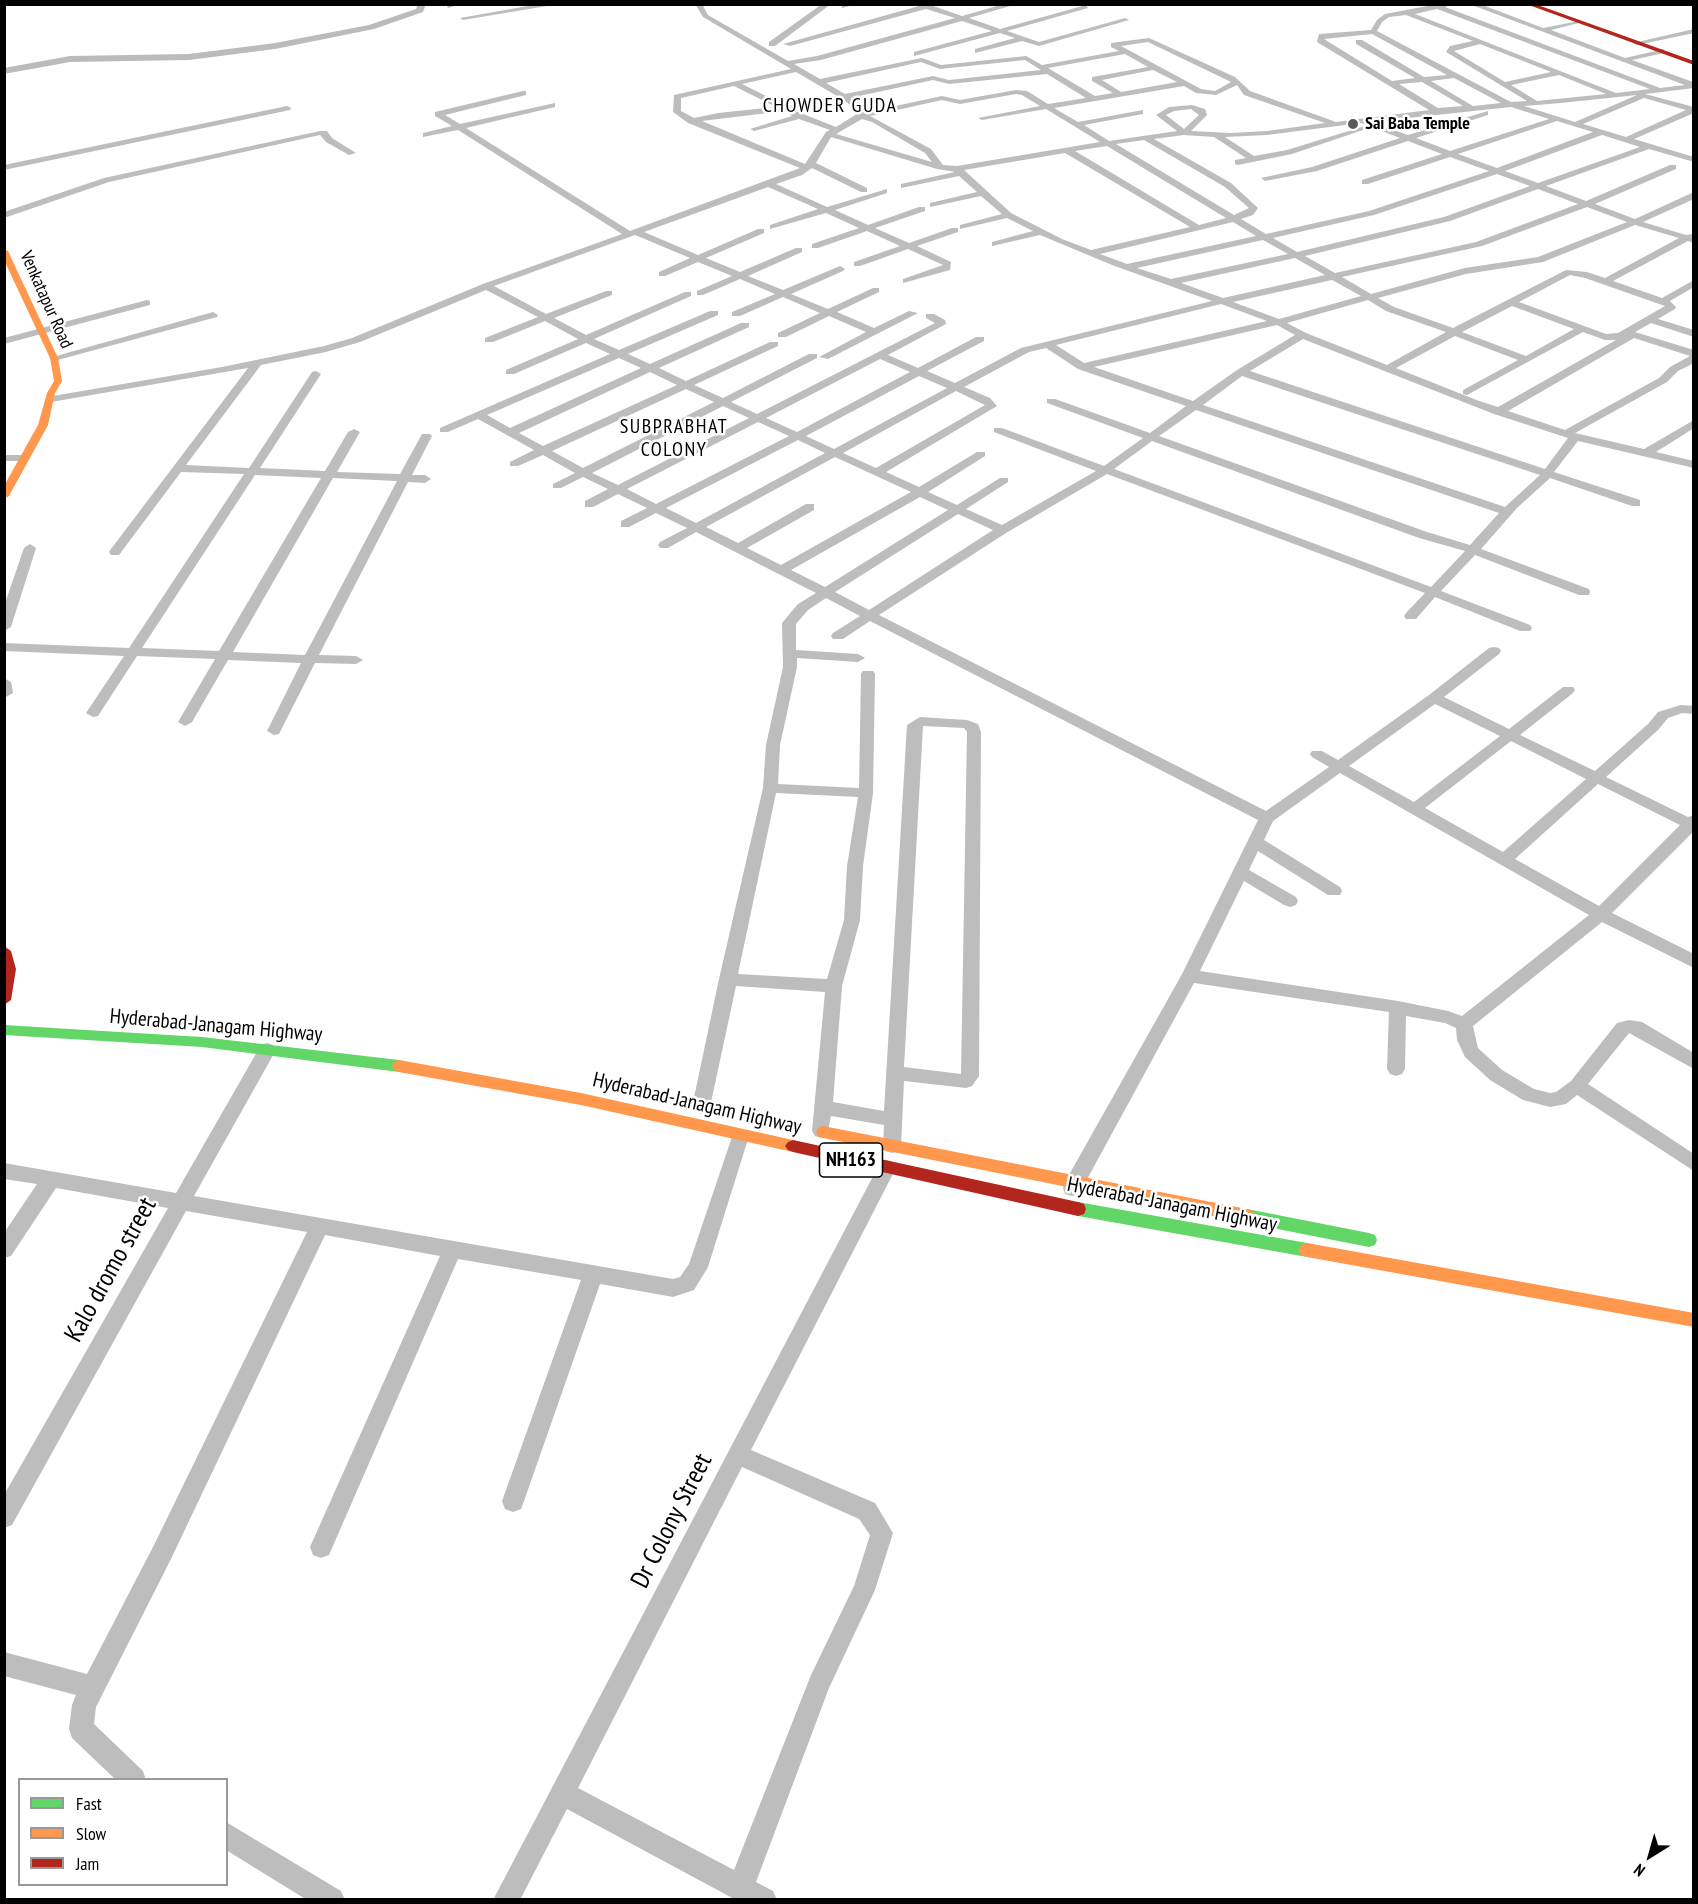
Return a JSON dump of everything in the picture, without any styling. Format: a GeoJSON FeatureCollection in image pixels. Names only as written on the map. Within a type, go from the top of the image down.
{"type":"FeatureCollection","features":[{"type":"Feature","properties":{"kind":"main road"},"geometry":{"type":"LineString","coordinates":[[1528,4],[1694,63]]}},
{"type":"Feature","properties":{"kind":"main road","name":"Venkatapur Road"},"geometry":{"type":"LineString","coordinates":[[4,250],[37,334],[54,358],[58,381],[43,425],[4,496]]}},
{"type":"Feature","properties":{"kind":"main road"},"geometry":{"type":"LineString","coordinates":[[4,277],[37,334],[45,384],[51,396]]}},
{"type":"Feature","properties":{"kind":"main road"},"geometry":{"type":"LineString","coordinates":[[4,951],[9,969],[4,1000]]}},
{"type":"Feature","properties":{"kind":"main road","name":"Hyderabad-Janagam Highway"},"geometry":{"type":"LineString","coordinates":[[4,1030],[202,1042],[386,1064],[581,1099],[1063,1206],[1694,1320]]}},
{"type":"Feature","properties":{"kind":"main road","name":"Hyderabad-Janagam Highway"},"geometry":{"type":"LineString","coordinates":[[815,1130],[1379,1242]]}},
{"type":"Feature","properties":{"kind":"street"},"geometry":{"type":"LineString","coordinates":[[448,6],[458,4]]}},
{"type":"Feature","properties":{"kind":"street"},"geometry":{"type":"LineString","coordinates":[[463,18],[556,4]]}},
{"type":"Feature","properties":{"kind":"street"},"geometry":{"type":"LineString","coordinates":[[712,4],[698,6],[705,16],[861,108],[862,115]]}},
{"type":"Feature","properties":{"kind":"street"},"geometry":{"type":"LineString","coordinates":[[765,51],[828,4]]}},
{"type":"Feature","properties":{"kind":"street"},"geometry":{"type":"LineString","coordinates":[[844,7],[854,4]]}},
{"type":"Feature","properties":{"kind":"street"},"geometry":{"type":"LineString","coordinates":[[787,44],[934,4]]}},
{"type":"Feature","properties":{"kind":"street"},"geometry":{"type":"LineString","coordinates":[[786,63],[818,58],[1014,4]]}},
{"type":"Feature","properties":{"kind":"street"},"geometry":{"type":"LineString","coordinates":[[1373,32],[1379,21],[1387,15],[1451,4]]}},
{"type":"Feature","properties":{"kind":"street"},"geometry":{"type":"LineString","coordinates":[[1472,4],[1694,85]]}},
{"type":"Feature","properties":{"kind":"street"},"geometry":{"type":"LineString","coordinates":[[1391,5],[1479,42],[1616,94]]}},
{"type":"Feature","properties":{"kind":"street"},"geometry":{"type":"LineString","coordinates":[[923,6],[1021,39],[1043,44],[1125,20]]}},
{"type":"Feature","properties":{"kind":"street"},"geometry":{"type":"LineString","coordinates":[[917,54],[1086,7]]}},
{"type":"Feature","properties":{"kind":"street"},"geometry":{"type":"LineString","coordinates":[[1438,7],[1660,90]]}},
{"type":"Feature","properties":{"kind":"street"},"geometry":{"type":"LineString","coordinates":[[1535,103],[1450,52],[1453,48],[1577,22]]}},
{"type":"Feature","properties":{"kind":"street"},"geometry":{"type":"LineString","coordinates":[[1108,25],[1119,29]]}},
{"type":"Feature","properties":{"kind":"street"},"geometry":{"type":"LineString","coordinates":[[1661,28],[1694,40]]}},
{"type":"Feature","properties":{"kind":"street"},"geometry":{"type":"LineString","coordinates":[[1637,43],[1694,31]]}},
{"type":"Feature","properties":{"kind":"street"},"geometry":{"type":"LineString","coordinates":[[1130,32],[1237,82],[1247,93]]}},
{"type":"Feature","properties":{"kind":"street"},"geometry":{"type":"LineString","coordinates":[[1437,111],[1319,38],[1373,32],[1510,105],[1694,160]]}},
{"type":"Feature","properties":{"kind":"street"},"geometry":{"type":"LineString","coordinates":[[987,63],[977,53],[1021,39]]}},
{"type":"Feature","properties":{"kind":"street"},"geometry":{"type":"LineString","coordinates":[[1149,40],[1114,45],[1183,84],[1199,90],[1216,93],[1247,93],[1334,124]]}},
{"type":"Feature","properties":{"kind":"street"},"geometry":{"type":"LineString","coordinates":[[1359,42],[1470,107]]}},
{"type":"Feature","properties":{"kind":"street"},"geometry":{"type":"LineString","coordinates":[[1506,84],[1661,51]]}},
{"type":"Feature","properties":{"kind":"street"},"geometry":{"type":"LineString","coordinates":[[691,121],[718,115],[785,109],[933,78],[949,82],[1044,69],[1125,52]]}},
{"type":"Feature","properties":{"kind":"street"},"geometry":{"type":"LineString","coordinates":[[818,82],[922,60],[940,67],[1026,58],[1094,99]]}},
{"type":"Feature","properties":{"kind":"street"},"geometry":{"type":"LineString","coordinates":[[1121,95],[1095,79],[1153,68]]}},
{"type":"Feature","properties":{"kind":"street"},"geometry":{"type":"LineString","coordinates":[[795,70],[677,97],[680,107],[677,112],[691,121],[729,137],[809,166],[864,190]]}},
{"type":"Feature","properties":{"kind":"street"},"geometry":{"type":"LineString","coordinates":[[1391,83],[1484,72],[1528,78]]}},
{"type":"Feature","properties":{"kind":"street"},"geometry":{"type":"LineString","coordinates":[[835,91],[898,77]]}},
{"type":"Feature","properties":{"kind":"street"},"geometry":{"type":"LineString","coordinates":[[1215,78],[1225,77]]}},
{"type":"Feature","properties":{"kind":"street"},"geometry":{"type":"LineString","coordinates":[[982,118],[1204,80]]}},
{"type":"Feature","properties":{"kind":"street"},"geometry":{"type":"LineString","coordinates":[[1184,133],[1160,115],[1172,109],[1192,107],[1237,82]]}},
{"type":"Feature","properties":{"kind":"street"},"geometry":{"type":"LineString","coordinates":[[735,83],[832,132],[959,171],[1008,215],[1041,232],[1126,267],[1278,322],[1302,335],[1498,412],[1544,428],[1694,465]]}},
{"type":"Feature","properties":{"kind":"street"},"geometry":{"type":"LineString","coordinates":[[904,186],[959,171],[1145,137],[1184,133],[1248,135],[1470,107],[1535,103],[1694,85]]}},
{"type":"Feature","properties":{"kind":"street"},"geometry":{"type":"LineString","coordinates":[[51,396],[257,363],[356,340],[486,286],[799,173],[809,166],[832,132],[862,115],[942,98],[960,102],[1018,92],[1048,106],[1234,219],[1390,309],[1525,360]]}},
{"type":"Feature","properties":{"kind":"street"},"geometry":{"type":"LineString","coordinates":[[523,93],[438,113],[634,234],[699,257],[875,332]]}},
{"type":"Feature","properties":{"kind":"street"},"geometry":{"type":"LineString","coordinates":[[1634,93],[1694,110]]}},
{"type":"Feature","properties":{"kind":"street"},"geometry":{"type":"LineString","coordinates":[[1574,125],[1644,96]]}},
{"type":"Feature","properties":{"kind":"street"},"geometry":{"type":"LineString","coordinates":[[713,102],[732,115]]}},
{"type":"Feature","properties":{"kind":"street"},"geometry":{"type":"LineString","coordinates":[[426,135],[552,105]]}},
{"type":"Feature","properties":{"kind":"street"},"geometry":{"type":"LineString","coordinates":[[1265,178],[1314,169],[1510,105]]}},
{"type":"Feature","properties":{"kind":"street"},"geometry":{"type":"LineString","coordinates":[[1184,133],[1203,115],[1202,111],[1192,107]]}},
{"type":"Feature","properties":{"kind":"street"},"geometry":{"type":"LineString","coordinates":[[4,168],[287,108]]}},
{"type":"Feature","properties":{"kind":"street"},"geometry":{"type":"LineString","coordinates":[[1625,140],[1694,110]]}},
{"type":"Feature","properties":{"kind":"street"},"geometry":{"type":"LineString","coordinates":[[1078,124],[1140,112]]}},
{"type":"Feature","properties":{"kind":"street"},"geometry":{"type":"LineString","coordinates":[[862,115],[875,120],[928,151],[940,167]]}},
{"type":"Feature","properties":{"kind":"street"},"geometry":{"type":"LineString","coordinates":[[729,137],[751,128],[799,116]]}},
{"type":"Feature","properties":{"kind":"street"},"geometry":{"type":"LineString","coordinates":[[1365,182],[1556,119]]}},
{"type":"Feature","properties":{"kind":"street"},"geometry":{"type":"LineString","coordinates":[[1362,122],[1635,222],[1691,238]]}},
{"type":"Feature","properties":{"kind":"street"},"geometry":{"type":"LineString","coordinates":[[1238,162],[1289,152],[1372,126]]}},
{"type":"Feature","properties":{"kind":"street"},"geometry":{"type":"LineString","coordinates":[[1126,267],[1371,213],[1497,171],[1599,133]]}},
{"type":"Feature","properties":{"kind":"street"},"geometry":{"type":"LineString","coordinates":[[4,215],[107,180],[320,134],[328,136],[329,140],[352,153]]}},
{"type":"Feature","properties":{"kind":"street"},"geometry":{"type":"LineString","coordinates":[[1215,134],[1253,159]]}},
{"type":"Feature","properties":{"kind":"street"},"geometry":{"type":"LineString","coordinates":[[1092,253],[1234,219],[1250,213],[1254,208],[1228,185],[1145,137]]}},
{"type":"Feature","properties":{"kind":"street"},"geometry":{"type":"LineString","coordinates":[[1170,282],[1298,255],[1447,219],[1647,147]]}},
{"type":"Feature","properties":{"kind":"street"},"geometry":{"type":"LineString","coordinates":[[1676,155],[1691,147]]}},
{"type":"Feature","properties":{"kind":"street"},"geometry":{"type":"LineString","coordinates":[[1066,150],[1198,228]]}},
{"type":"Feature","properties":{"kind":"street"},"geometry":{"type":"LineString","coordinates":[[664,544],[1022,352],[1222,301],[1479,244],[1587,204],[1673,167]]}},
{"type":"Feature","properties":{"kind":"street"},"geometry":{"type":"LineString","coordinates":[[769,184],[864,228],[940,259],[949,267],[906,281]]}},
{"type":"Feature","properties":{"kind":"street"},"geometry":{"type":"LineString","coordinates":[[715,203],[723,207],[731,207],[781,190]]}},
{"type":"Feature","properties":{"kind":"street"},"geometry":{"type":"LineString","coordinates":[[773,227],[884,191]]}},
{"type":"Feature","properties":{"kind":"street"},"geometry":{"type":"LineString","coordinates":[[933,205],[982,193]]}},
{"type":"Feature","properties":{"kind":"street"},"geometry":{"type":"LineString","coordinates":[[1082,367],[1278,322],[1465,271],[1540,260],[1635,222],[1694,195]]}},
{"type":"Feature","properties":{"kind":"street"},"geometry":{"type":"LineString","coordinates":[[815,246],[922,208]]}},
{"type":"Feature","properties":{"kind":"street"},"geometry":{"type":"LineString","coordinates":[[857,264],[959,228],[1008,215]]}},
{"type":"Feature","properties":{"kind":"street"},"geometry":{"type":"LineString","coordinates":[[662,274],[761,231]]}},
{"type":"Feature","properties":{"kind":"street"},"geometry":{"type":"LineString","coordinates":[[995,244],[1041,232]]}},
{"type":"Feature","properties":{"kind":"street"},"geometry":{"type":"LineString","coordinates":[[1609,279],[1691,238]]}},
{"type":"Feature","properties":{"kind":"street"},"geometry":{"type":"LineString","coordinates":[[700,293],[800,249]]}},
{"type":"Feature","properties":{"kind":"street"},"geometry":{"type":"LineString","coordinates":[[736,314],[840,269]]}},
{"type":"Feature","properties":{"kind":"street"},"geometry":{"type":"LineString","coordinates":[[1388,368],[1454,332],[1569,272],[1578,272],[1667,303],[1671,307],[1621,336],[1605,337],[1512,302]]}},
{"type":"Feature","properties":{"kind":"street"},"geometry":{"type":"LineString","coordinates":[[1666,299],[1694,283]]}},
{"type":"Feature","properties":{"kind":"street"},"geometry":{"type":"LineString","coordinates":[[486,286],[586,339],[1002,530]]}},
{"type":"Feature","properties":{"kind":"street"},"geometry":{"type":"LineString","coordinates":[[782,335],[876,290]]}},
{"type":"Feature","properties":{"kind":"street"},"geometry":{"type":"LineString","coordinates":[[489,340],[609,293]]}},
{"type":"Feature","properties":{"kind":"street"},"geometry":{"type":"LineString","coordinates":[[510,372],[688,294]]}},
{"type":"Feature","properties":{"kind":"street"},"geometry":{"type":"LineString","coordinates":[[4,342],[147,303]]}},
{"type":"Feature","properties":{"kind":"street"},"geometry":{"type":"LineString","coordinates":[[557,486],[722,402],[913,313]]}},
{"type":"Feature","properties":{"kind":"street"},"geometry":{"type":"LineString","coordinates":[[444,430],[714,314]]}},
{"type":"Feature","properties":{"kind":"street"},"geometry":{"type":"LineString","coordinates":[[54,358],[213,315]]}},
{"type":"Feature","properties":{"kind":"street"},"geometry":{"type":"LineString","coordinates":[[589,504],[941,324],[930,316]]}},
{"type":"Feature","properties":{"kind":"street"},"geometry":{"type":"LineString","coordinates":[[1656,321],[1694,334]]}},
{"type":"Feature","properties":{"kind":"street"},"geometry":{"type":"LineString","coordinates":[[508,433],[746,325]]}},
{"type":"Feature","properties":{"kind":"street"},"geometry":{"type":"LineString","coordinates":[[1467,392],[1580,330]]}},
{"type":"Feature","properties":{"kind":"street"},"geometry":{"type":"LineString","coordinates":[[838,636],[1002,530],[1106,470],[1241,372],[1302,335]]}},
{"type":"Feature","properties":{"kind":"street"},"geometry":{"type":"LineString","coordinates":[[1498,412],[1632,335],[1640,335],[1694,356]]}},
{"type":"Feature","properties":{"kind":"street"},"geometry":{"type":"LineString","coordinates":[[625,524],[798,436],[980,339]]}},
{"type":"Feature","properties":{"kind":"street"},"geometry":{"type":"LineString","coordinates":[[514,464],[774,344]]}},
{"type":"Feature","properties":{"kind":"street"},"geometry":{"type":"LineString","coordinates":[[1047,344],[1082,367],[1507,512]]}},
{"type":"Feature","properties":{"kind":"street"},"geometry":{"type":"LineString","coordinates":[[878,472],[992,406],[986,400],[881,356]]}},
{"type":"Feature","properties":{"kind":"street"},"geometry":{"type":"LineString","coordinates":[[1411,616],[1507,512],[1547,473],[1562,454],[1570,435],[1663,380],[1674,369],[1694,356]]}},
{"type":"Feature","properties":{"kind":"street"},"geometry":{"type":"LineString","coordinates":[[115,552],[257,363]]}},
{"type":"Feature","properties":{"kind":"street"},"geometry":{"type":"LineString","coordinates":[[1241,372],[1636,503]]}},
{"type":"Feature","properties":{"kind":"street"},"geometry":{"type":"LineString","coordinates":[[93,713],[316,374]]}},
{"type":"Feature","properties":{"kind":"street"},"geometry":{"type":"LineString","coordinates":[[1051,401],[1423,535],[1473,550],[1584,592]]}},
{"type":"Feature","properties":{"kind":"street"},"geometry":{"type":"LineString","coordinates":[[478,415],[617,489],[871,615],[1267,818]]}},
{"type":"Feature","properties":{"kind":"street"},"geometry":{"type":"LineString","coordinates":[[1646,453],[1694,423]]}},
{"type":"Feature","properties":{"kind":"street"},"geometry":{"type":"LineString","coordinates":[[1544,428],[1562,454]]}},
{"type":"Feature","properties":{"kind":"street"},"geometry":{"type":"LineString","coordinates":[[999,430],[1525,628]]}},
{"type":"Feature","properties":{"kind":"street"},"geometry":{"type":"LineString","coordinates":[[185,722],[354,432]]}},
{"type":"Feature","properties":{"kind":"street"},"geometry":{"type":"LineString","coordinates":[[274,731],[426,436]]}},
{"type":"Feature","properties":{"kind":"street"},"geometry":{"type":"LineString","coordinates":[[781,570],[921,492],[981,454]]}},
{"type":"Feature","properties":{"kind":"street"},"geometry":{"type":"LineString","coordinates":[[4,458],[24,458]]}},
{"type":"Feature","properties":{"kind":"street"},"geometry":{"type":"LineString","coordinates":[[178,468],[425,479]]}},
{"type":"Feature","properties":{"kind":"street"},"geometry":{"type":"LineString","coordinates":[[701,1107],[770,788],[773,746],[790,668],[789,623],[803,607],[824,593],[1004,480]]}},
{"type":"Feature","properties":{"kind":"street"},"geometry":{"type":"LineString","coordinates":[[738,548],[810,507]]}},
{"type":"Feature","properties":{"kind":"street"},"geometry":{"type":"LineString","coordinates":[[4,627],[30,548]]}},
{"type":"Feature","properties":{"kind":"street"},"geometry":{"type":"LineString","coordinates":[[4,646],[357,660]]}},
{"type":"Feature","properties":{"kind":"street"},"geometry":{"type":"LineString","coordinates":[[1063,1206],[1189,976],[1267,818],[1339,768],[1494,651]]}},
{"type":"Feature","properties":{"kind":"street"},"geometry":{"type":"LineString","coordinates":[[790,654],[858,658]]}},
{"type":"Feature","properties":{"kind":"street"},"geometry":{"type":"LineString","coordinates":[[815,1130],[823,1107],[834,986],[852,920],[855,866],[866,793],[868,674]]}},
{"type":"Feature","properties":{"kind":"street"},"geometry":{"type":"LineString","coordinates":[[1416,808],[1568,690]]}},
{"type":"Feature","properties":{"kind":"street"},"geometry":{"type":"LineString","coordinates":[[1434,698],[1596,780],[1692,823],[1601,914],[1464,1024]]}},
{"type":"Feature","properties":{"kind":"street"},"geometry":{"type":"LineString","coordinates":[[1505,859],[1596,780],[1663,715],[1681,709],[1694,710]]}},
{"type":"Feature","properties":{"kind":"street"},"geometry":{"type":"LineString","coordinates":[[892,1146],[895,1073],[914,725],[920,721],[968,724],[973,727],[974,732],[970,1076],[966,1081],[954,1081],[895,1073]]}},
{"type":"Feature","properties":{"kind":"street"},"geometry":{"type":"LineString","coordinates":[[1317,754],[1601,914],[1694,962]]}},
{"type":"Feature","properties":{"kind":"street"},"geometry":{"type":"LineString","coordinates":[[770,788],[866,793]]}},
{"type":"Feature","properties":{"kind":"street"},"geometry":{"type":"LineString","coordinates":[[1255,842],[1334,891]]}},
{"type":"Feature","properties":{"kind":"street"},"geometry":{"type":"LineString","coordinates":[[1240,872],[1290,901]]}},
{"type":"Feature","properties":{"kind":"street"},"geometry":{"type":"LineString","coordinates":[[1189,976],[1398,1006],[1448,1017],[1464,1024]]}},
{"type":"Feature","properties":{"kind":"street"},"geometry":{"type":"LineString","coordinates":[[728,979],[834,986]]}},
{"type":"Feature","properties":{"kind":"street"},"geometry":{"type":"LineString","coordinates":[[1396,1069],[1398,1006]]}},
{"type":"Feature","properties":{"kind":"street"},"geometry":{"type":"LineString","coordinates":[[1464,1024],[1466,1040],[1471,1052],[1512,1087],[1529,1095],[1550,1100],[1560,1099],[1576,1086],[1623,1028],[1629,1026],[1636,1027],[1694,1062]]}},
{"type":"Feature","properties":{"kind":"street","name":"Kalo dromo street"},"geometry":{"type":"LineString","coordinates":[[4,1517],[267,1050]]}},
{"type":"Feature","properties":{"kind":"street"},"geometry":{"type":"LineString","coordinates":[[1576,1086],[1694,1164]]}},
{"type":"Feature","properties":{"kind":"street"},"geometry":{"type":"LineString","coordinates":[[823,1107],[893,1120]]}},
{"type":"Feature","properties":{"kind":"street"},"geometry":{"type":"LineString","coordinates":[[4,1172],[673,1288],[687,1284],[698,1267],[740,1136]]}},
{"type":"Feature","properties":{"kind":"street","name":"Dr Colony Street"},"geometry":{"type":"LineString","coordinates":[[506,1899],[887,1168]]}},
{"type":"Feature","properties":{"kind":"street"},"geometry":{"type":"LineString","coordinates":[[4,1251],[51,1179]]}},
{"type":"Feature","properties":{"kind":"street"},"geometry":{"type":"LineString","coordinates":[[133,1778],[81,1729],[84,1705],[162,1552],[320,1226]]}},
{"type":"Feature","properties":{"kind":"street"},"geometry":{"type":"LineString","coordinates":[[321,1548],[453,1249]]}},
{"type":"Feature","properties":{"kind":"street"},"geometry":{"type":"LineString","coordinates":[[513,1501],[594,1273]]}},
{"type":"Feature","properties":{"kind":"street"},"geometry":{"type":"LineString","coordinates":[[738,1455],[867,1511],[882,1533],[864,1590],[819,1683],[741,1887]]}},
{"type":"Feature","properties":{"kind":"street"},"geometry":{"type":"LineString","coordinates":[[4,1664],[93,1687]]}},
{"type":"Feature","properties":{"kind":"street"},"geometry":{"type":"LineString","coordinates":[[562,1793],[764,1899]]}},
{"type":"Feature","properties":{"kind":"street"},"geometry":{"type":"LineString","coordinates":[[228,1836],[332,1899]]}},
{"type":"Feature","properties":{"kind":"waterway"},"geometry":{"type":"LineString","coordinates":[[4,71],[70,59],[189,57],[275,46],[371,27],[420,10],[422,4]]}},
{"type":"Feature","properties":{"kind":"traffic: fast"},"geometry":{"type":"LineString","coordinates":[[4,1030],[202,1042],[399,1066]]}},
{"type":"Feature","properties":{"kind":"traffic: fast"},"geometry":{"type":"LineString","coordinates":[[1078,1209],[1307,1250]]}},
{"type":"Feature","properties":{"kind":"traffic: fast"},"geometry":{"type":"LineString","coordinates":[[1247,1216],[1369,1240]]}},
{"type":"Feature","properties":{"kind":"traffic: slow"},"geometry":{"type":"LineString","coordinates":[[4,251],[54,358],[58,381],[51,393],[43,425],[4,496]]}},
{"type":"Feature","properties":{"kind":"traffic: slow"},"geometry":{"type":"LineString","coordinates":[[399,1066],[581,1099],[793,1146]]}},
{"type":"Feature","properties":{"kind":"traffic: slow"},"geometry":{"type":"LineString","coordinates":[[823,1132],[1247,1216]]}},
{"type":"Feature","properties":{"kind":"traffic: slow"},"geometry":{"type":"LineString","coordinates":[[1307,1250],[1694,1320]]}},
{"type":"Feature","properties":{"kind":"traffic: jam"},"geometry":{"type":"LineString","coordinates":[[1528,4],[1694,63]]}},
{"type":"Feature","properties":{"kind":"traffic: jam"},"geometry":{"type":"LineString","coordinates":[[4,951],[9,969],[4,1000]]}},
{"type":"Feature","properties":{"kind":"traffic: jam"},"geometry":{"type":"LineString","coordinates":[[793,1146],[1078,1209]]}},
{"type":"Feature","properties":{"kind":"place","name":"Sai Baba Temple"},"geometry":{"type":"Point","coordinates":[1353,124]}},
{"type":"Feature","properties":{"kind":"district","name":"CHOWDER GUDA"},"geometry":{"type":"Point","coordinates":[830,106]}},
{"type":"Feature","properties":{"kind":"district","name":"SUBPRABHAT COLONY"},"geometry":{"type":"Point","coordinates":[674,438]}}]}
